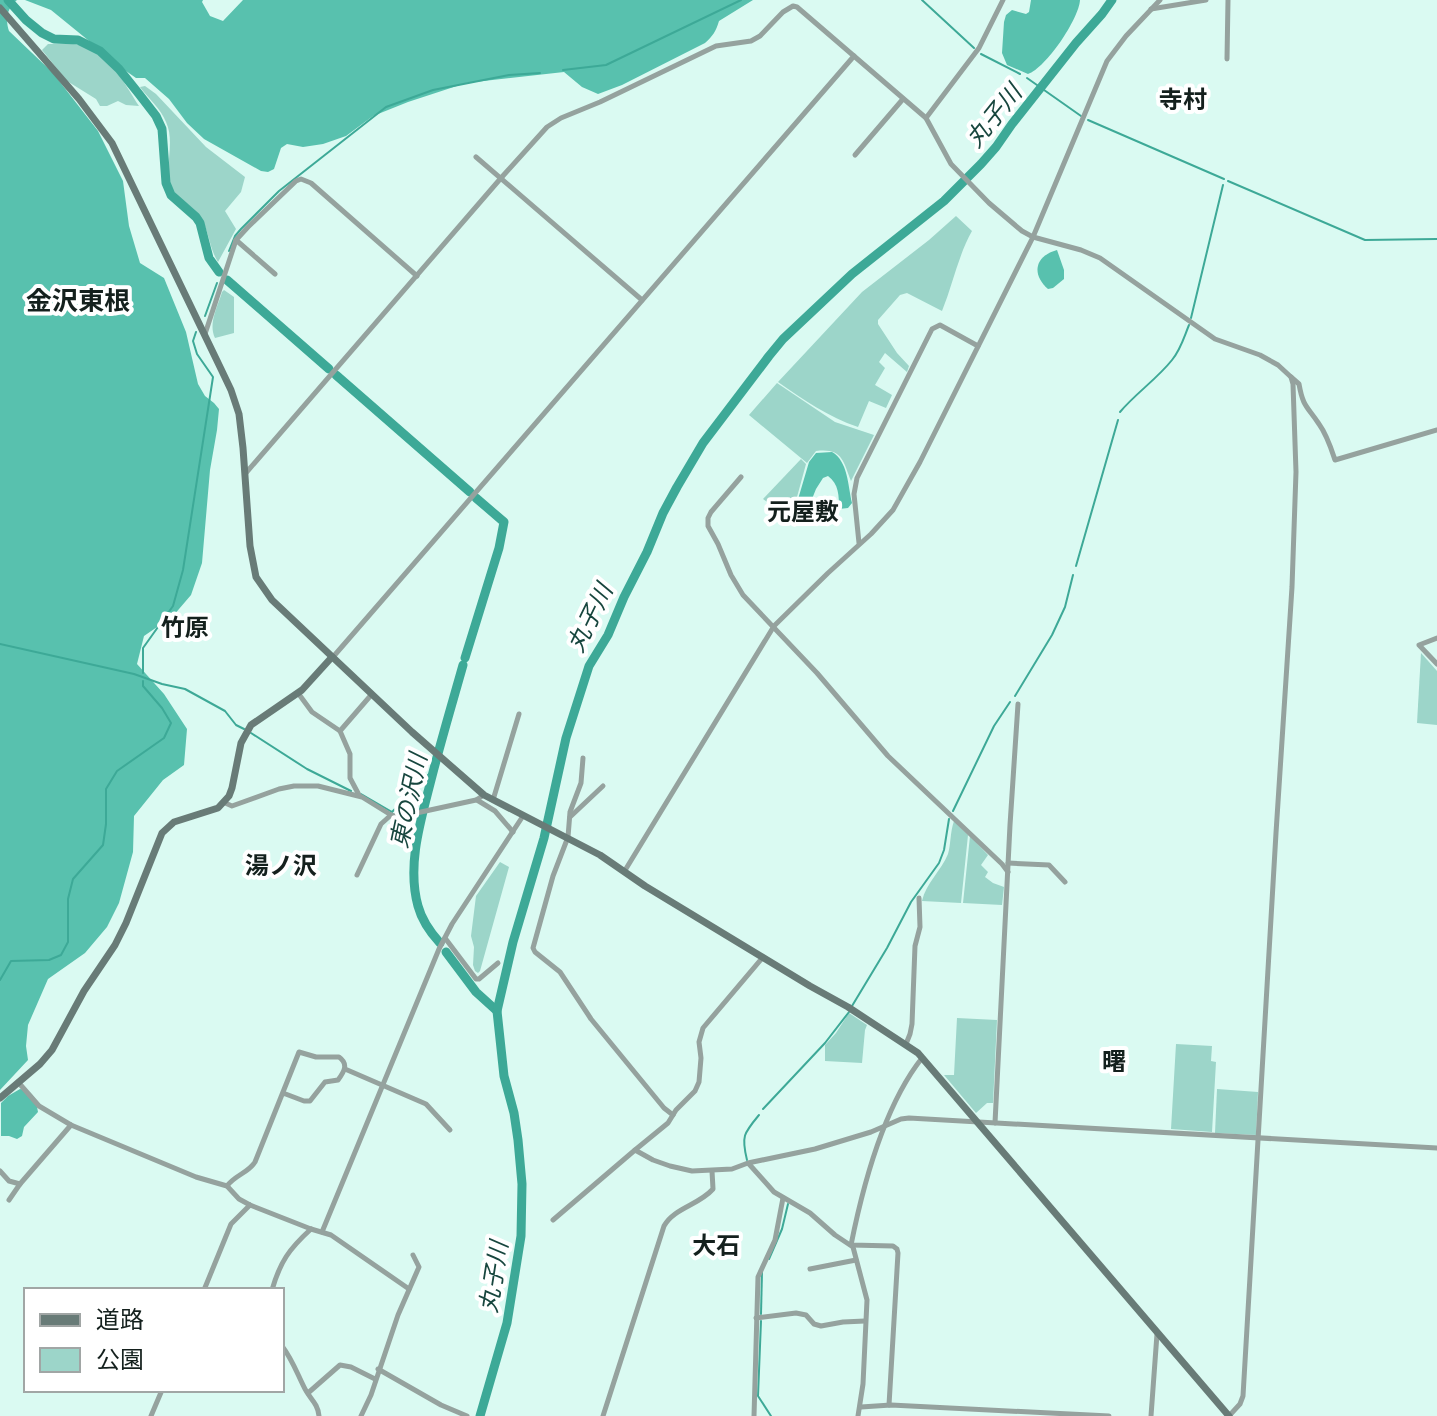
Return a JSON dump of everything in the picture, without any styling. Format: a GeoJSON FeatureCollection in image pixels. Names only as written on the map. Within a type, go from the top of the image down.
{"type":"FeatureCollection","features":[{"type":"Feature","properties":{"kind":"street"},"geometry":{"type":"LineString","coordinates":[[926,118],[979,48],[1003,0]]}},
{"type":"Feature","properties":{"kind":"street"},"geometry":{"type":"LineString","coordinates":[[624,872],[774,626],[893,510],[1033,237],[1107,61],[1160,0]]}},
{"type":"Feature","properties":{"kind":"street"},"geometry":{"type":"LineString","coordinates":[[1150,9],[1206,0]]}},
{"type":"Feature","properties":{"kind":"street"},"geometry":{"type":"LineString","coordinates":[[1227,59],[1228,0]]}},
{"type":"Feature","properties":{"kind":"street"},"geometry":{"type":"LineString","coordinates":[[245,474],[541,132],[561,118],[608,99],[716,46],[751,41],[793,6],[926,118],[951,164],[1022,231],[1091,253],[1215,339],[1278,365],[1299,384],[1300,396],[1319,424],[1335,460],[1437,430]]}},
{"type":"Feature","properties":{"kind":"street"},"geometry":{"type":"LineString","coordinates":[[0,8],[102,127],[112,143],[231,390],[239,414],[250,546],[256,577],[272,600],[443,760],[513,832]]}},
{"type":"Feature","properties":{"kind":"street"},"geometry":{"type":"LineString","coordinates":[[0,1098],[52,1050],[84,991],[115,945],[162,833],[174,822],[218,808],[229,796],[245,735],[258,719],[298,693],[332,657],[854,56]]}},
{"type":"Feature","properties":{"kind":"street"},"geometry":{"type":"LineString","coordinates":[[855,155],[903,99]]}},
{"type":"Feature","properties":{"kind":"street"},"geometry":{"type":"LineString","coordinates":[[476,157],[642,300]]}},
{"type":"Feature","properties":{"kind":"street"},"geometry":{"type":"LineString","coordinates":[[205,334],[236,240],[301,179],[311,183],[417,276]]}},
{"type":"Feature","properties":{"kind":"street"},"geometry":{"type":"LineString","coordinates":[[236,240],[275,274]]}},
{"type":"Feature","properties":{"kind":"street"},"geometry":{"type":"LineString","coordinates":[[859,544],[854,494],[857,478],[932,329],[940,325],[978,346]]}},
{"type":"Feature","properties":{"kind":"street"},"geometry":{"type":"LineString","coordinates":[[223,802],[232,806],[279,789],[318,786],[359,796],[398,817],[480,797],[493,800],[600,855],[906,1044],[922,1058],[1229,1416],[1243,1396],[1293,572],[1296,445],[1291,377]]}},
{"type":"Feature","properties":{"kind":"street"},"geometry":{"type":"LineString","coordinates":[[741,477],[711,512],[708,526],[743,595],[888,756],[1008,872]]}},
{"type":"Feature","properties":{"kind":"street"},"geometry":{"type":"LineString","coordinates":[[1437,638],[1419,645],[1437,664]]}},
{"type":"Feature","properties":{"kind":"street"},"geometry":{"type":"LineString","coordinates":[[298,693],[312,712],[340,731],[350,754],[350,778],[359,796]]}},
{"type":"Feature","properties":{"kind":"street"},"geometry":{"type":"LineString","coordinates":[[340,731],[372,694]]}},
{"type":"Feature","properties":{"kind":"street"},"geometry":{"type":"LineString","coordinates":[[995,1123],[1018,704]]}},
{"type":"Feature","properties":{"kind":"street"},"geometry":{"type":"LineString","coordinates":[[493,800],[519,714]]}},
{"type":"Feature","properties":{"kind":"street"},"geometry":{"type":"LineString","coordinates":[[583,758],[581,783],[571,805],[568,837],[533,948],[560,972],[591,1019],[673,1115]]}},
{"type":"Feature","properties":{"kind":"street"},"geometry":{"type":"LineString","coordinates":[[569,818],[603,786]]}},
{"type":"Feature","properties":{"kind":"street"},"geometry":{"type":"LineString","coordinates":[[357,875],[381,824],[391,815]]}},
{"type":"Feature","properties":{"kind":"street"},"geometry":{"type":"LineString","coordinates":[[322,1232],[445,938],[525,817]]}},
{"type":"Feature","properties":{"kind":"street"},"geometry":{"type":"LineString","coordinates":[[1008,863],[1049,865],[1065,882]]}},
{"type":"Feature","properties":{"kind":"street"},"geometry":{"type":"LineString","coordinates":[[906,1044],[912,1024],[915,946],[920,927],[919,898]]}},
{"type":"Feature","properties":{"kind":"street"},"geometry":{"type":"LineString","coordinates":[[445,938],[476,979],[498,963]]}},
{"type":"Feature","properties":{"kind":"street"},"geometry":{"type":"LineString","coordinates":[[553,1220],[661,1130],[682,1103],[691,1097],[699,1082],[699,1042],[703,1028],[763,957]]}},
{"type":"Feature","properties":{"kind":"street"},"geometry":{"type":"LineString","coordinates":[[227,1186],[232,1179],[251,1168],[299,1052],[316,1057],[339,1057],[344,1062],[345,1069],[338,1080],[323,1084],[310,1101],[283,1093]]}},
{"type":"Feature","properties":{"kind":"street"},"geometry":{"type":"LineString","coordinates":[[858,1416],[867,1300],[851,1245],[863,1191],[885,1126],[898,1097],[922,1058]]}},
{"type":"Feature","properties":{"kind":"street"},"geometry":{"type":"LineString","coordinates":[[345,1069],[426,1104],[450,1130]]}},
{"type":"Feature","properties":{"kind":"street"},"geometry":{"type":"LineString","coordinates":[[17,1081],[39,1106],[71,1125],[196,1177],[227,1186],[250,1205],[342,1241],[409,1289]]}},
{"type":"Feature","properties":{"kind":"street"},"geometry":{"type":"LineString","coordinates":[[635,1150],[653,1160],[692,1171],[732,1169],[815,1149],[909,1118],[1437,1148]]}},
{"type":"Feature","properties":{"kind":"street"},"geometry":{"type":"LineString","coordinates":[[9,1200],[71,1125]]}},
{"type":"Feature","properties":{"kind":"street"},"geometry":{"type":"LineString","coordinates":[[748,1163],[774,1192],[810,1213],[851,1245],[893,1246],[897,1249],[889,1405]]}},
{"type":"Feature","properties":{"kind":"street"},"geometry":{"type":"LineString","coordinates":[[0,1171],[9,1181],[20,1184]]}},
{"type":"Feature","properties":{"kind":"street"},"geometry":{"type":"LineString","coordinates":[[603,1416],[664,1226],[671,1216],[708,1195],[713,1189],[712,1171]]}},
{"type":"Feature","properties":{"kind":"street"},"geometry":{"type":"LineString","coordinates":[[754,1416],[758,1277],[775,1240],[783,1198]]}},
{"type":"Feature","properties":{"kind":"street"},"geometry":{"type":"LineString","coordinates":[[205,1288],[228,1231],[250,1205]]}},
{"type":"Feature","properties":{"kind":"street"},"geometry":{"type":"LineString","coordinates":[[273,1288],[286,1255],[311,1229]]}},
{"type":"Feature","properties":{"kind":"street"},"geometry":{"type":"LineString","coordinates":[[361,1416],[419,1267],[413,1255]]}},
{"type":"Feature","properties":{"kind":"street"},"geometry":{"type":"LineString","coordinates":[[810,1269],[856,1260]]}},
{"type":"Feature","properties":{"kind":"street"},"geometry":{"type":"LineString","coordinates":[[756,1318],[796,1313],[821,1326],[865,1321]]}},
{"type":"Feature","properties":{"kind":"street"},"geometry":{"type":"LineString","coordinates":[[1151,1416],[1157,1334]]}},
{"type":"Feature","properties":{"kind":"street"},"geometry":{"type":"LineString","coordinates":[[284,1349],[319,1410],[319,1416]]}},
{"type":"Feature","properties":{"kind":"street"},"geometry":{"type":"LineString","coordinates":[[308,1393],[340,1365],[375,1379]]}},
{"type":"Feature","properties":{"kind":"street"},"geometry":{"type":"LineString","coordinates":[[378,1369],[464,1415]]}},
{"type":"Feature","properties":{"kind":"street"},"geometry":{"type":"LineString","coordinates":[[151,1416],[161,1392]]}},
{"type":"Feature","properties":{"kind":"street"},"geometry":{"type":"LineString","coordinates":[[861,1407],[889,1405],[1109,1416]]}},
{"type":"Feature","properties":{"kind":"green space"},"geometry":{"type":"Polygon","coordinates":[[[0,0],[17,0],[8,14],[9,31],[53,73],[98,131],[123,181],[129,226],[140,263],[164,278],[186,332],[198,384],[219,409],[202,563],[191,595],[173,616],[144,636],[137,664],[164,694],[187,729],[184,765],[163,780],[134,816],[133,852],[119,903],[107,927],[85,953],[48,979],[28,1025],[28,1060],[0,1090],[0,0]]]}},
{"type":"Feature","properties":{"kind":"green space"},"geometry":{"type":"Polygon","coordinates":[[[25,0],[203,0],[210,16],[223,21],[243,0],[753,0],[719,21],[705,43],[598,94],[582,87],[564,72],[466,83],[373,116],[346,136],[323,144],[303,147],[287,144],[281,148],[274,169],[268,172],[204,139],[169,99],[145,78],[136,78],[126,71],[51,10],[25,0]]]}},
{"type":"Feature","properties":{"kind":"green space"},"geometry":{"type":"Polygon","coordinates":[[[1031,0],[1080,0],[1074,19],[1060,42],[1044,63],[1028,74],[1007,65],[1002,53],[1006,15],[1012,10],[1026,14],[1031,0]]]}},
{"type":"Feature","properties":{"kind":"green space"},"geometry":{"type":"Polygon","coordinates":[[[48,44],[81,45],[100,54],[115,70],[139,106],[118,101],[100,106],[96,99],[67,81],[42,50],[48,44]]]}},
{"type":"Feature","properties":{"kind":"green space"},"geometry":{"type":"Polygon","coordinates":[[[145,86],[206,147],[245,177],[241,192],[225,211],[236,229],[218,262],[200,216],[176,194],[170,184],[169,129],[161,113],[140,87],[145,86]]]}},
{"type":"Feature","properties":{"kind":"green space"},"geometry":{"type":"Polygon","coordinates":[[[956,216],[972,231],[942,311],[907,293],[900,295],[878,320],[897,353],[909,366],[907,372],[885,353],[879,362],[885,368],[875,385],[892,395],[886,408],[869,401],[858,427],[826,413],[778,382],[862,292],[956,216]]]}},
{"type":"Feature","properties":{"kind":"green space"},"geometry":{"type":"Polygon","coordinates":[[[1057,250],[1064,279],[1048,289],[1039,277],[1038,266],[1044,257],[1057,250]]]}},
{"type":"Feature","properties":{"kind":"green space"},"geometry":{"type":"Polygon","coordinates":[[[224,290],[234,297],[234,333],[215,338],[213,321],[224,290]]]}},
{"type":"Feature","properties":{"kind":"green space"},"geometry":{"type":"Polygon","coordinates":[[[777,383],[835,422],[874,435],[851,481],[843,461],[836,454],[816,451],[807,463],[749,415],[777,383]]]}},
{"type":"Feature","properties":{"kind":"green space"},"geometry":{"type":"Polygon","coordinates":[[[832,452],[844,468],[852,503],[848,508],[839,509],[836,487],[828,476],[816,489],[802,523],[797,522],[794,513],[809,462],[816,453],[832,452]]]}},
{"type":"Feature","properties":{"kind":"green space"},"geometry":{"type":"Polygon","coordinates":[[[801,459],[806,464],[791,519],[763,499],[801,459]]]}},
{"type":"Feature","properties":{"kind":"green space"},"geometry":{"type":"Polygon","coordinates":[[[1421,653],[1437,671],[1437,725],[1417,723],[1421,653]]]}},
{"type":"Feature","properties":{"kind":"green space"},"geometry":{"type":"Polygon","coordinates":[[[954,821],[968,835],[961,903],[922,901],[948,854],[954,821]]]}},
{"type":"Feature","properties":{"kind":"green space"},"geometry":{"type":"Polygon","coordinates":[[[970,836],[988,855],[981,865],[988,872],[985,877],[1004,887],[1002,905],[963,903],[970,836]]]}},
{"type":"Feature","properties":{"kind":"green space"},"geometry":{"type":"Polygon","coordinates":[[[500,862],[509,867],[478,973],[473,965],[471,936],[476,896],[500,862]]]}},
{"type":"Feature","properties":{"kind":"green space"},"geometry":{"type":"Polygon","coordinates":[[[849,1013],[867,1025],[862,1063],[825,1061],[825,1045],[849,1013]]]}},
{"type":"Feature","properties":{"kind":"green space"},"geometry":{"type":"Polygon","coordinates":[[[957,1018],[997,1020],[993,1103],[987,1103],[976,1113],[944,1075],[954,1075],[957,1018]]]}},
{"type":"Feature","properties":{"kind":"green space"},"geometry":{"type":"Polygon","coordinates":[[[1176,1044],[1212,1046],[1211,1061],[1216,1062],[1212,1132],[1171,1129],[1176,1044]]]}},
{"type":"Feature","properties":{"kind":"green space"},"geometry":{"type":"Polygon","coordinates":[[[20,1089],[34,1096],[38,1112],[24,1127],[22,1136],[17,1139],[1,1136],[1,1103],[20,1089]]]}},
{"type":"Feature","properties":{"kind":"green space"},"geometry":{"type":"Polygon","coordinates":[[[1217,1089],[1258,1092],[1256,1135],[1215,1133],[1217,1089]]]}},
{"type":"Feature","properties":{"kind":"waterway","name":"東の沢川"},"geometry":{"type":"LineString","coordinates":[[8,0],[42,33],[54,39],[78,40],[100,51],[139,94],[162,129],[166,183],[171,195],[200,223],[209,258],[219,272]]}},
{"type":"Feature","properties":{"kind":"waterway"},"geometry":{"type":"LineString","coordinates":[[563,70],[606,65],[741,0]]}},
{"type":"Feature","properties":{"kind":"waterway"},"geometry":{"type":"LineString","coordinates":[[922,0],[974,48]]}},
{"type":"Feature","properties":{"kind":"waterway","name":"丸子川"},"geometry":{"type":"LineString","coordinates":[[480,1416],[507,1323],[521,1236],[522,1184],[518,1140],[504,1076],[497,1011],[513,942],[544,838],[566,738],[589,666],[608,635],[677,487],[703,443],[769,356],[852,274],[944,201],[981,164],[1112,0]]}},
{"type":"Feature","properties":{"kind":"waterway"},"geometry":{"type":"LineString","coordinates":[[981,54],[1020,74]]}},
{"type":"Feature","properties":{"kind":"waterway"},"geometry":{"type":"LineString","coordinates":[[229,251],[235,236],[279,191],[386,107],[433,90],[509,75],[540,73]]}},
{"type":"Feature","properties":{"kind":"waterway"},"geometry":{"type":"LineString","coordinates":[[1027,78],[1081,116]]}},
{"type":"Feature","properties":{"kind":"waterway"},"geometry":{"type":"LineString","coordinates":[[1088,120],[1224,179]]}},
{"type":"Feature","properties":{"kind":"waterway"},"geometry":{"type":"LineString","coordinates":[[1228,181],[1365,240],[1437,239]]}},
{"type":"Feature","properties":{"kind":"waterway"},"geometry":{"type":"LineString","coordinates":[[1191,318],[1223,185]]}},
{"type":"Feature","properties":{"kind":"waterway","name":"東の沢川"},"geometry":{"type":"LineString","coordinates":[[227,280],[329,369]]}},
{"type":"Feature","properties":{"kind":"waterway"},"geometry":{"type":"LineString","coordinates":[[205,316],[217,283]]}},
{"type":"Feature","properties":{"kind":"waterway"},"geometry":{"type":"LineString","coordinates":[[1120,412],[1172,360],[1189,325]]}},
{"type":"Feature","properties":{"kind":"waterway"},"geometry":{"type":"LineString","coordinates":[[143,673],[143,648],[173,606],[183,570],[213,377],[197,354],[193,341],[196,332]]}},
{"type":"Feature","properties":{"kind":"waterway","name":"東の沢川"},"geometry":{"type":"LineString","coordinates":[[336,375],[470,492]]}},
{"type":"Feature","properties":{"kind":"waterway"},"geometry":{"type":"LineString","coordinates":[[1076,566],[1118,420]]}},
{"type":"Feature","properties":{"kind":"waterway","name":"東の沢川"},"geometry":{"type":"LineString","coordinates":[[465,658],[504,522],[476,498]]}},
{"type":"Feature","properties":{"kind":"waterway"},"geometry":{"type":"LineString","coordinates":[[1015,696],[1052,635],[1065,607],[1073,575]]}},
{"type":"Feature","properties":{"kind":"waterway"},"geometry":{"type":"LineString","coordinates":[[0,644],[134,674],[185,689],[225,711],[236,725],[244,729]]}},
{"type":"Feature","properties":{"kind":"waterway","name":"東の沢川"},"geometry":{"type":"LineString","coordinates":[[440,943],[420,911],[415,891],[414,860],[422,814],[463,665]]}},
{"type":"Feature","properties":{"kind":"waterway"},"geometry":{"type":"LineString","coordinates":[[0,980],[11,961],[49,960],[61,955],[68,942],[68,899],[73,879],[103,845],[106,789],[117,771],[164,738],[171,723],[143,686],[143,681]]}},
{"type":"Feature","properties":{"kind":"waterway"},"geometry":{"type":"LineString","coordinates":[[953,811],[994,726],[1010,702]]}},
{"type":"Feature","properties":{"kind":"waterway"},"geometry":{"type":"LineString","coordinates":[[251,733],[307,769],[351,791]]}},
{"type":"Feature","properties":{"kind":"waterway"},"geometry":{"type":"LineString","coordinates":[[361,794],[392,812],[433,770]]}},
{"type":"Feature","properties":{"kind":"waterway"},"geometry":{"type":"LineString","coordinates":[[852,1006],[911,902],[939,863],[949,819]]}},
{"type":"Feature","properties":{"kind":"waterway","name":"東の沢川"},"geometry":{"type":"LineString","coordinates":[[446,952],[476,992],[497,1011]]}},
{"type":"Feature","properties":{"kind":"waterway"},"geometry":{"type":"LineString","coordinates":[[763,1109],[825,1043],[849,1012]]}},
{"type":"Feature","properties":{"kind":"waterway"},"geometry":{"type":"LineString","coordinates":[[747,1160],[745,1135],[759,1115]]}},
{"type":"Feature","properties":{"kind":"waterway"},"geometry":{"type":"LineString","coordinates":[[769,1259],[782,1229],[788,1204]]}},
{"type":"Feature","properties":{"kind":"waterway"},"geometry":{"type":"LineString","coordinates":[[761,1314],[762,1272]]}},
{"type":"Feature","properties":{"kind":"waterway"},"geometry":{"type":"LineString","coordinates":[[761,1321],[758,1396],[771,1416]]}},
{"type":"Feature","properties":{"kind":"district","name":"寺村"},"geometry":{"type":"Point","coordinates":[1183,100]}},
{"type":"Feature","properties":{"kind":"district","name":"金沢東根"},"geometry":{"type":"Point","coordinates":[78,301]}},
{"type":"Feature","properties":{"kind":"district","name":"元屋敷"},"geometry":{"type":"Point","coordinates":[803,512]}},
{"type":"Feature","properties":{"kind":"district","name":"竹原"},"geometry":{"type":"Point","coordinates":[185,628]}},
{"type":"Feature","properties":{"kind":"district","name":"湯ノ沢"},"geometry":{"type":"Point","coordinates":[281,866]}},
{"type":"Feature","properties":{"kind":"district","name":"曙"},"geometry":{"type":"Point","coordinates":[1114,1062]}},
{"type":"Feature","properties":{"kind":"district","name":"大石"},"geometry":{"type":"Point","coordinates":[716,1246]}}]}
